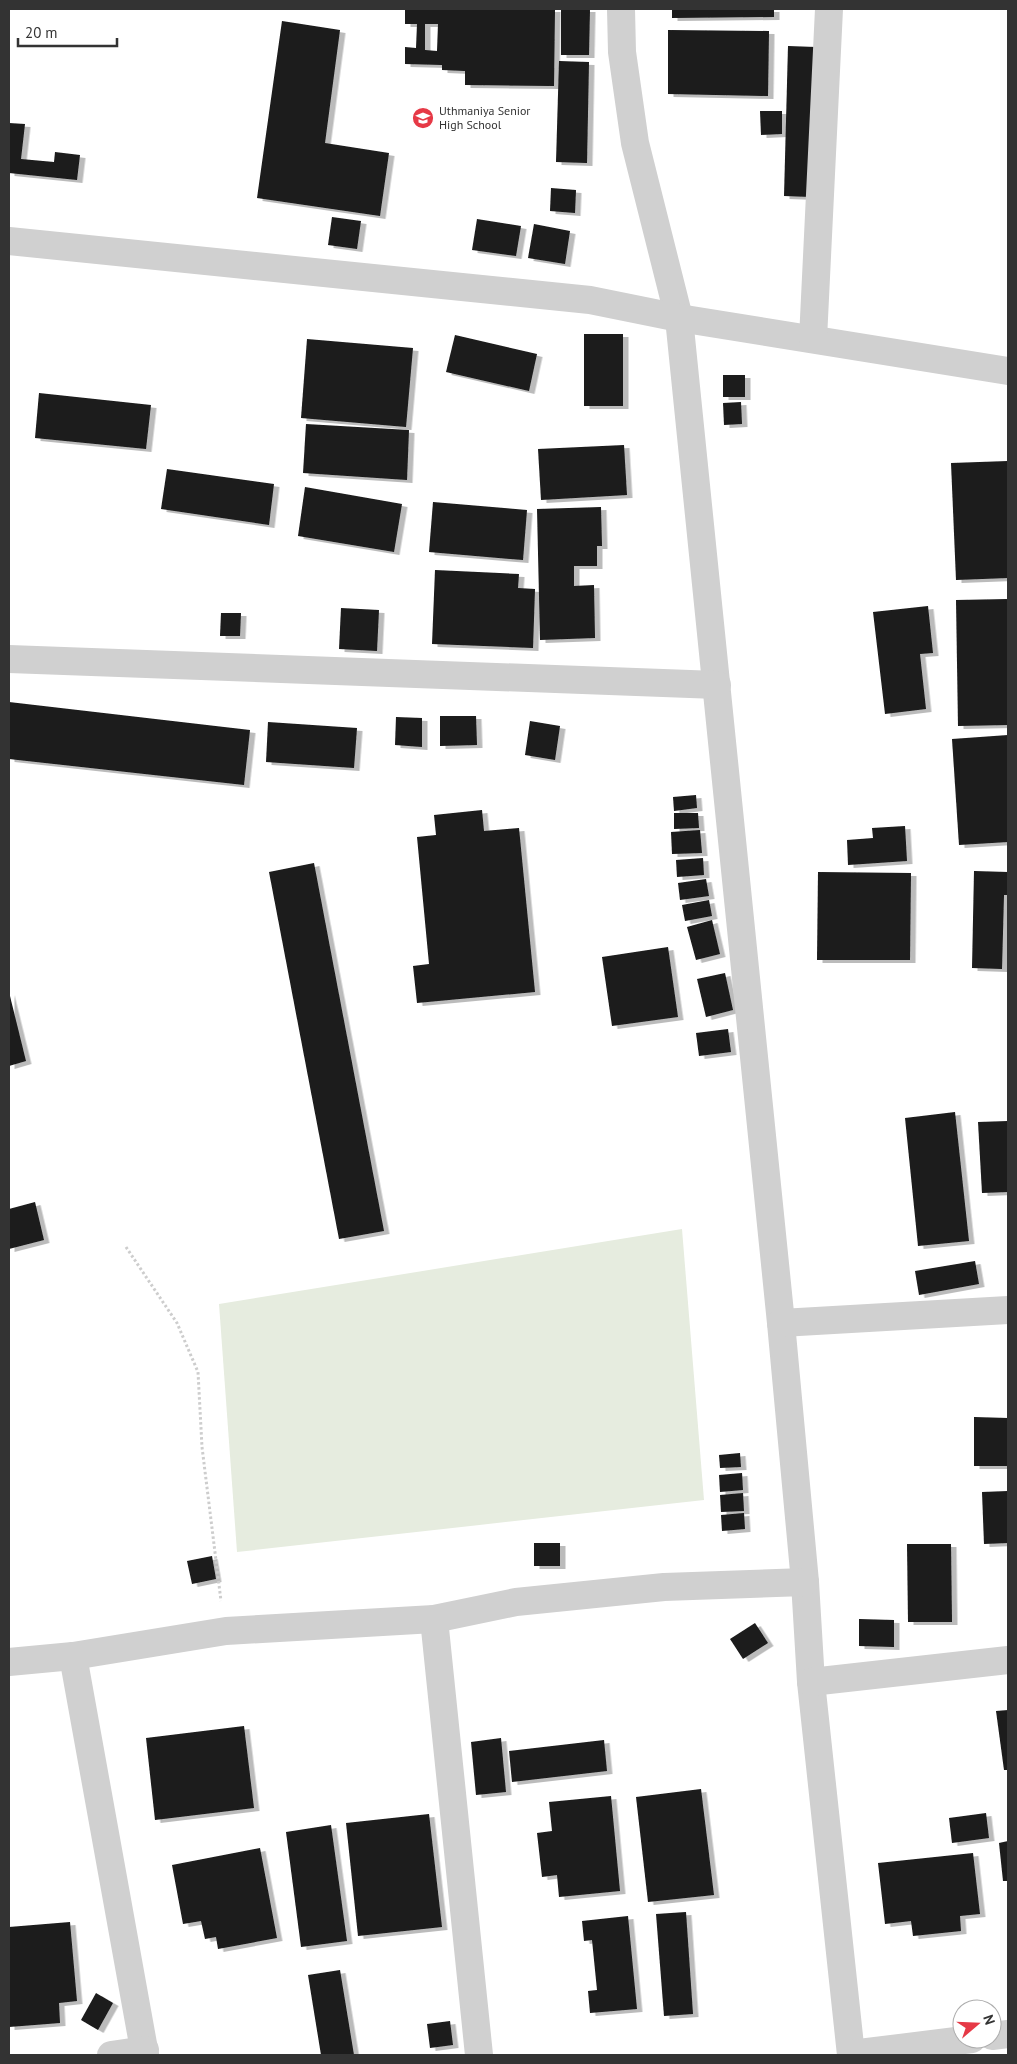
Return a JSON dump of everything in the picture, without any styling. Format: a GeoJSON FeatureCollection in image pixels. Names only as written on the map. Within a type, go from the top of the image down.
{"type":"FeatureCollection","features":[{"type":"Feature","properties":{"kind":"street"},"geometry":{"type":"LineString","coordinates":[[621,9],[622,52],[635,143],[679,318],[781,1323],[805,1582],[811,1682],[851,2055],[952,2042]]}},
{"type":"Feature","properties":{"kind":"street"},"geometry":{"type":"LineString","coordinates":[[812,339],[829,9]]}},
{"type":"Feature","properties":{"kind":"street"},"geometry":{"type":"LineString","coordinates":[[9,241],[590,300],[679,318],[1008,371]]}},
{"type":"Feature","properties":{"kind":"street"},"geometry":{"type":"LineString","coordinates":[[9,659],[717,685]]}},
{"type":"Feature","properties":{"kind":"street"},"geometry":{"type":"LineString","coordinates":[[781,1323],[1008,1310]]}},
{"type":"Feature","properties":{"kind":"street"},"geometry":{"type":"LineString","coordinates":[[9,1662],[73,1656],[226,1631],[434,1619],[516,1602],[664,1587],[805,1582]]}},
{"type":"Feature","properties":{"kind":"street"},"geometry":{"type":"LineString","coordinates":[[434,1619],[479,2055]]}},
{"type":"Feature","properties":{"kind":"street"},"geometry":{"type":"LineString","coordinates":[[73,1656],[145,2053],[111,2055]]}},
{"type":"Feature","properties":{"kind":"street"},"geometry":{"type":"LineString","coordinates":[[811,1682],[1008,1660]]}},
{"type":"Feature","properties":{"kind":"path"},"geometry":{"type":"LineString","coordinates":[[126,1247],[177,1323],[198,1372],[202,1447],[226,1631]]}},
{"type":"Feature","properties":{"kind":"shaded area"},"geometry":{"type":"Polygon","coordinates":[[[682,1229],[704,1500],[237,1552],[219,1304],[682,1229]]]}},
{"type":"Feature","properties":{"kind":"building"},"geometry":{"type":"Polygon","coordinates":[[[405,9],[555,9],[554,86],[465,85],[465,71],[442,70],[442,65],[405,64],[405,47],[416,48],[417,24],[405,24],[405,9]],[[425,24],[425,50],[437,51],[438,24],[425,24]]]}},
{"type":"Feature","properties":{"kind":"building"},"geometry":{"type":"Polygon","coordinates":[[[561,9],[590,9],[589,55],[561,55],[561,9]]]}},
{"type":"Feature","properties":{"kind":"building"},"geometry":{"type":"Polygon","coordinates":[[[672,9],[774,9],[774,17],[672,18],[672,9]]]}},
{"type":"Feature","properties":{"kind":"building"},"geometry":{"type":"Polygon","coordinates":[[[282,21],[340,30],[325,143],[389,153],[380,216],[257,198],[282,21]]]}},
{"type":"Feature","properties":{"kind":"building"},"geometry":{"type":"Polygon","coordinates":[[[668,30],[769,31],[768,96],[668,94],[668,30]]]}},
{"type":"Feature","properties":{"kind":"building"},"geometry":{"type":"Polygon","coordinates":[[[788,46],[816,47],[811,197],[784,196],[788,46]]]}},
{"type":"Feature","properties":{"kind":"building"},"geometry":{"type":"Polygon","coordinates":[[[559,61],[589,62],[587,163],[556,162],[559,61]]]}},
{"type":"Feature","properties":{"kind":"building"},"geometry":{"type":"Polygon","coordinates":[[[760,111],[782,111],[782,134],[761,135],[760,111]]]}},
{"type":"Feature","properties":{"kind":"building"},"geometry":{"type":"Polygon","coordinates":[[[9,123],[25,124],[21,159],[54,162],[55,152],[80,155],[77,180],[9,173],[9,123]]]}},
{"type":"Feature","properties":{"kind":"building"},"geometry":{"type":"Polygon","coordinates":[[[551,188],[576,190],[575,213],[550,211],[551,188]]]}},
{"type":"Feature","properties":{"kind":"building"},"geometry":{"type":"Polygon","coordinates":[[[332,217],[361,221],[357,249],[328,245],[332,217]]]}},
{"type":"Feature","properties":{"kind":"building"},"geometry":{"type":"Polygon","coordinates":[[[477,219],[521,226],[516,256],[472,250],[477,219]]]}},
{"type":"Feature","properties":{"kind":"building"},"geometry":{"type":"Polygon","coordinates":[[[534,224],[570,231],[565,264],[528,258],[534,224]]]}},
{"type":"Feature","properties":{"kind":"building"},"geometry":{"type":"Polygon","coordinates":[[[584,334],[623,334],[623,406],[584,406],[584,334]]]}},
{"type":"Feature","properties":{"kind":"building"},"geometry":{"type":"Polygon","coordinates":[[[455,335],[537,354],[529,391],[446,372],[455,335]]]}},
{"type":"Feature","properties":{"kind":"building"},"geometry":{"type":"Polygon","coordinates":[[[307,339],[413,348],[406,427],[301,418],[307,339]]]}},
{"type":"Feature","properties":{"kind":"building"},"geometry":{"type":"Polygon","coordinates":[[[723,375],[745,375],[745,397],[723,397],[723,375]]]}},
{"type":"Feature","properties":{"kind":"building"},"geometry":{"type":"Polygon","coordinates":[[[39,393],[151,405],[146,449],[35,438],[39,393]]]}},
{"type":"Feature","properties":{"kind":"building"},"geometry":{"type":"Polygon","coordinates":[[[741,402],[742,424],[724,425],[723,403],[741,402]]]}},
{"type":"Feature","properties":{"kind":"building"},"geometry":{"type":"Polygon","coordinates":[[[306,424],[409,430],[407,480],[303,473],[306,424]]]}},
{"type":"Feature","properties":{"kind":"building"},"geometry":{"type":"Polygon","coordinates":[[[624,445],[627,495],[541,500],[538,449],[624,445]]]}},
{"type":"Feature","properties":{"kind":"building"},"geometry":{"type":"Polygon","coordinates":[[[1008,461],[1008,578],[956,580],[951,463],[1008,461]]]}},
{"type":"Feature","properties":{"kind":"building"},"geometry":{"type":"Polygon","coordinates":[[[167,469],[274,484],[269,525],[161,509],[167,469]]]}},
{"type":"Feature","properties":{"kind":"building"},"geometry":{"type":"Polygon","coordinates":[[[305,487],[402,504],[394,552],[298,536],[305,487]]]}},
{"type":"Feature","properties":{"kind":"building"},"geometry":{"type":"Polygon","coordinates":[[[433,502],[527,510],[523,560],[429,552],[433,502]]]}},
{"type":"Feature","properties":{"kind":"building"},"geometry":{"type":"Polygon","coordinates":[[[601,507],[602,546],[597,546],[597,566],[574,566],[574,586],[594,585],[595,638],[540,640],[537,509],[601,507]]]}},
{"type":"Feature","properties":{"kind":"building"},"geometry":{"type":"Polygon","coordinates":[[[435,570],[519,574],[518,588],[535,589],[533,648],[432,644],[435,570]]]}},
{"type":"Feature","properties":{"kind":"building"},"geometry":{"type":"Polygon","coordinates":[[[1008,599],[1008,725],[958,726],[956,600],[1008,599]]]}},
{"type":"Feature","properties":{"kind":"building"},"geometry":{"type":"Polygon","coordinates":[[[928,606],[933,653],[920,654],[926,709],[885,714],[873,612],[928,606]]]}},
{"type":"Feature","properties":{"kind":"building"},"geometry":{"type":"Polygon","coordinates":[[[341,608],[379,610],[377,651],[339,649],[341,608]]]}},
{"type":"Feature","properties":{"kind":"building"},"geometry":{"type":"Polygon","coordinates":[[[221,613],[241,613],[240,636],[220,636],[221,613]]]}},
{"type":"Feature","properties":{"kind":"building"},"geometry":{"type":"Polygon","coordinates":[[[9,702],[250,730],[244,785],[9,759],[9,702]]]}},
{"type":"Feature","properties":{"kind":"building"},"geometry":{"type":"Polygon","coordinates":[[[440,716],[476,716],[477,745],[440,746],[440,716]]]}},
{"type":"Feature","properties":{"kind":"building"},"geometry":{"type":"Polygon","coordinates":[[[396,717],[422,718],[422,747],[395,745],[396,717]]]}},
{"type":"Feature","properties":{"kind":"building"},"geometry":{"type":"Polygon","coordinates":[[[530,721],[560,726],[555,760],[525,755],[530,721]]]}},
{"type":"Feature","properties":{"kind":"building"},"geometry":{"type":"Polygon","coordinates":[[[268,722],[357,728],[354,768],[266,762],[268,722]]]}},
{"type":"Feature","properties":{"kind":"building"},"geometry":{"type":"Polygon","coordinates":[[[1008,735],[1008,842],[959,845],[952,739],[1008,735]]]}},
{"type":"Feature","properties":{"kind":"building"},"geometry":{"type":"Polygon","coordinates":[[[696,795],[697,808],[674,811],[673,797],[696,795]]]}},
{"type":"Feature","properties":{"kind":"building"},"geometry":{"type":"Polygon","coordinates":[[[482,810],[484,831],[519,828],[535,992],[417,1003],[413,966],[429,964],[417,837],[436,835],[434,815],[482,810]]]}},
{"type":"Feature","properties":{"kind":"building"},"geometry":{"type":"Polygon","coordinates":[[[674,813],[698,813],[699,828],[674,829],[674,813]]]}},
{"type":"Feature","properties":{"kind":"building"},"geometry":{"type":"Polygon","coordinates":[[[905,826],[907,861],[848,865],[847,840],[873,838],[872,828],[905,826]]]}},
{"type":"Feature","properties":{"kind":"building"},"geometry":{"type":"Polygon","coordinates":[[[700,830],[702,853],[672,854],[671,832],[700,830]]]}},
{"type":"Feature","properties":{"kind":"building"},"geometry":{"type":"Polygon","coordinates":[[[703,858],[704,875],[677,877],[676,860],[703,858]]]}},
{"type":"Feature","properties":{"kind":"building"},"geometry":{"type":"Polygon","coordinates":[[[314,863],[384,1231],[339,1239],[269,872],[314,863]]]}},
{"type":"Feature","properties":{"kind":"building"},"geometry":{"type":"Polygon","coordinates":[[[974,871],[1008,872],[1008,895],[1004,895],[1002,969],[972,968],[974,871]]]}},
{"type":"Feature","properties":{"kind":"building"},"geometry":{"type":"Polygon","coordinates":[[[818,872],[911,873],[910,960],[817,960],[818,872]]]}},
{"type":"Feature","properties":{"kind":"building"},"geometry":{"type":"Polygon","coordinates":[[[706,879],[709,896],[680,900],[678,883],[706,879]]]}},
{"type":"Feature","properties":{"kind":"building"},"geometry":{"type":"Polygon","coordinates":[[[709,900],[712,916],[685,921],[682,905],[709,900]]]}},
{"type":"Feature","properties":{"kind":"building"},"geometry":{"type":"Polygon","coordinates":[[[712,920],[720,954],[696,960],[687,927],[712,920]]]}},
{"type":"Feature","properties":{"kind":"building"},"geometry":{"type":"Polygon","coordinates":[[[668,947],[678,1017],[612,1026],[602,957],[668,947]]]}},
{"type":"Feature","properties":{"kind":"building"},"geometry":{"type":"Polygon","coordinates":[[[725,973],[733,1010],[706,1017],[697,979],[725,973]]]}},
{"type":"Feature","properties":{"kind":"building"},"geometry":{"type":"Polygon","coordinates":[[[9,992],[26,1061],[9,1066],[9,992]]]}},
{"type":"Feature","properties":{"kind":"building"},"geometry":{"type":"Polygon","coordinates":[[[728,1029],[731,1052],[699,1056],[696,1033],[728,1029]]]}},
{"type":"Feature","properties":{"kind":"building"},"geometry":{"type":"Polygon","coordinates":[[[955,1112],[969,1241],[918,1246],[905,1118],[955,1112]]]}},
{"type":"Feature","properties":{"kind":"building"},"geometry":{"type":"Polygon","coordinates":[[[1008,1121],[1008,1192],[982,1193],[978,1122],[1008,1121]]]}},
{"type":"Feature","properties":{"kind":"building"},"geometry":{"type":"Polygon","coordinates":[[[35,1202],[44,1240],[9,1249],[9,1209],[35,1202]]]}},
{"type":"Feature","properties":{"kind":"building"},"geometry":{"type":"Polygon","coordinates":[[[975,1261],[979,1284],[919,1295],[915,1271],[975,1261]]]}},
{"type":"Feature","properties":{"kind":"building"},"geometry":{"type":"Polygon","coordinates":[[[974,1417],[1008,1418],[1008,1466],[974,1466],[974,1417]]]}},
{"type":"Feature","properties":{"kind":"building"},"geometry":{"type":"Polygon","coordinates":[[[740,1453],[741,1467],[720,1468],[719,1455],[740,1453]]]}},
{"type":"Feature","properties":{"kind":"building"},"geometry":{"type":"Polygon","coordinates":[[[742,1473],[743,1490],[720,1492],[719,1475],[742,1473]]]}},
{"type":"Feature","properties":{"kind":"building"},"geometry":{"type":"Polygon","coordinates":[[[1008,1491],[1008,1543],[984,1544],[982,1492],[1008,1491]]]}},
{"type":"Feature","properties":{"kind":"building"},"geometry":{"type":"Polygon","coordinates":[[[743,1493],[744,1511],[721,1512],[720,1495],[743,1493]]]}},
{"type":"Feature","properties":{"kind":"building"},"geometry":{"type":"Polygon","coordinates":[[[744,1513],[745,1529],[722,1531],[721,1515],[744,1513]]]}},
{"type":"Feature","properties":{"kind":"building"},"geometry":{"type":"Polygon","coordinates":[[[534,1543],[560,1543],[560,1566],[534,1566],[534,1543]]]}},
{"type":"Feature","properties":{"kind":"building"},"geometry":{"type":"Polygon","coordinates":[[[907,1544],[951,1544],[952,1622],[908,1622],[907,1544]]]}},
{"type":"Feature","properties":{"kind":"building"},"geometry":{"type":"Polygon","coordinates":[[[212,1556],[216,1579],[192,1584],[187,1561],[212,1556]]]}},
{"type":"Feature","properties":{"kind":"building"},"geometry":{"type":"Polygon","coordinates":[[[859,1619],[894,1620],[894,1647],[859,1646],[859,1619]]]}},
{"type":"Feature","properties":{"kind":"building"},"geometry":{"type":"Polygon","coordinates":[[[755,1623],[768,1643],[743,1659],[730,1639],[755,1623]]]}},
{"type":"Feature","properties":{"kind":"building"},"geometry":{"type":"Polygon","coordinates":[[[1008,1710],[1008,1770],[1004,1770],[996,1711],[1008,1710]]]}},
{"type":"Feature","properties":{"kind":"building"},"geometry":{"type":"Polygon","coordinates":[[[244,1726],[254,1808],[155,1820],[146,1738],[244,1726]]]}},
{"type":"Feature","properties":{"kind":"building"},"geometry":{"type":"Polygon","coordinates":[[[501,1738],[506,1792],[476,1795],[471,1742],[501,1738]]]}},
{"type":"Feature","properties":{"kind":"building"},"geometry":{"type":"Polygon","coordinates":[[[604,1740],[607,1771],[512,1782],[509,1751],[604,1740]]]}},
{"type":"Feature","properties":{"kind":"building"},"geometry":{"type":"Polygon","coordinates":[[[701,1789],[714,1895],[648,1902],[636,1797],[701,1789]]]}},
{"type":"Feature","properties":{"kind":"building"},"geometry":{"type":"Polygon","coordinates":[[[611,1796],[620,1891],[559,1897],[557,1875],[542,1877],[537,1833],[552,1831],[549,1802],[611,1796]]]}},
{"type":"Feature","properties":{"kind":"building"},"geometry":{"type":"Polygon","coordinates":[[[986,1813],[989,1838],[952,1843],[949,1818],[986,1813]]]}},
{"type":"Feature","properties":{"kind":"building"},"geometry":{"type":"Polygon","coordinates":[[[429,1814],[442,1927],[358,1936],[346,1823],[429,1814]]]}},
{"type":"Feature","properties":{"kind":"building"},"geometry":{"type":"Polygon","coordinates":[[[331,1825],[347,1941],[301,1947],[286,1832],[331,1825]]]}},
{"type":"Feature","properties":{"kind":"building"},"geometry":{"type":"Polygon","coordinates":[[[1008,1841],[1008,1881],[1003,1881],[999,1843],[1008,1841]]]}},
{"type":"Feature","properties":{"kind":"building"},"geometry":{"type":"Polygon","coordinates":[[[260,1848],[277,1938],[218,1949],[216,1937],[205,1939],[201,1921],[183,1924],[172,1865],[260,1848]]]}},
{"type":"Feature","properties":{"kind":"building"},"geometry":{"type":"Polygon","coordinates":[[[973,1853],[980,1914],[960,1916],[961,1931],[913,1936],[911,1921],[885,1924],[878,1863],[973,1853]]]}},
{"type":"Feature","properties":{"kind":"building"},"geometry":{"type":"Polygon","coordinates":[[[686,1912],[693,2014],[664,2016],[656,1914],[686,1912]]]}},
{"type":"Feature","properties":{"kind":"building"},"geometry":{"type":"Polygon","coordinates":[[[628,1916],[637,2009],[590,2013],[588,1991],[597,1990],[592,1940],[584,1941],[582,1921],[628,1916]]]}},
{"type":"Feature","properties":{"kind":"building"},"geometry":{"type":"Polygon","coordinates":[[[70,1922],[77,2001],[59,2003],[60,2023],[9,2027],[9,1927],[70,1922]]]}},
{"type":"Feature","properties":{"kind":"building"},"geometry":{"type":"Polygon","coordinates":[[[340,1970],[354,2055],[321,2055],[308,1975],[340,1970]]]}},
{"type":"Feature","properties":{"kind":"building"},"geometry":{"type":"Polygon","coordinates":[[[96,1993],[113,2003],[98,2030],[81,2020],[96,1993]]]}},
{"type":"Feature","properties":{"kind":"building"},"geometry":{"type":"Polygon","coordinates":[[[450,2021],[453,2045],[430,2048],[427,2024],[450,2021]]]}},
{"type":"Feature","properties":{"kind":"place","name":"Uthmaniya Senior High School"},"geometry":{"type":"Point","coordinates":[423,118]}}]}
